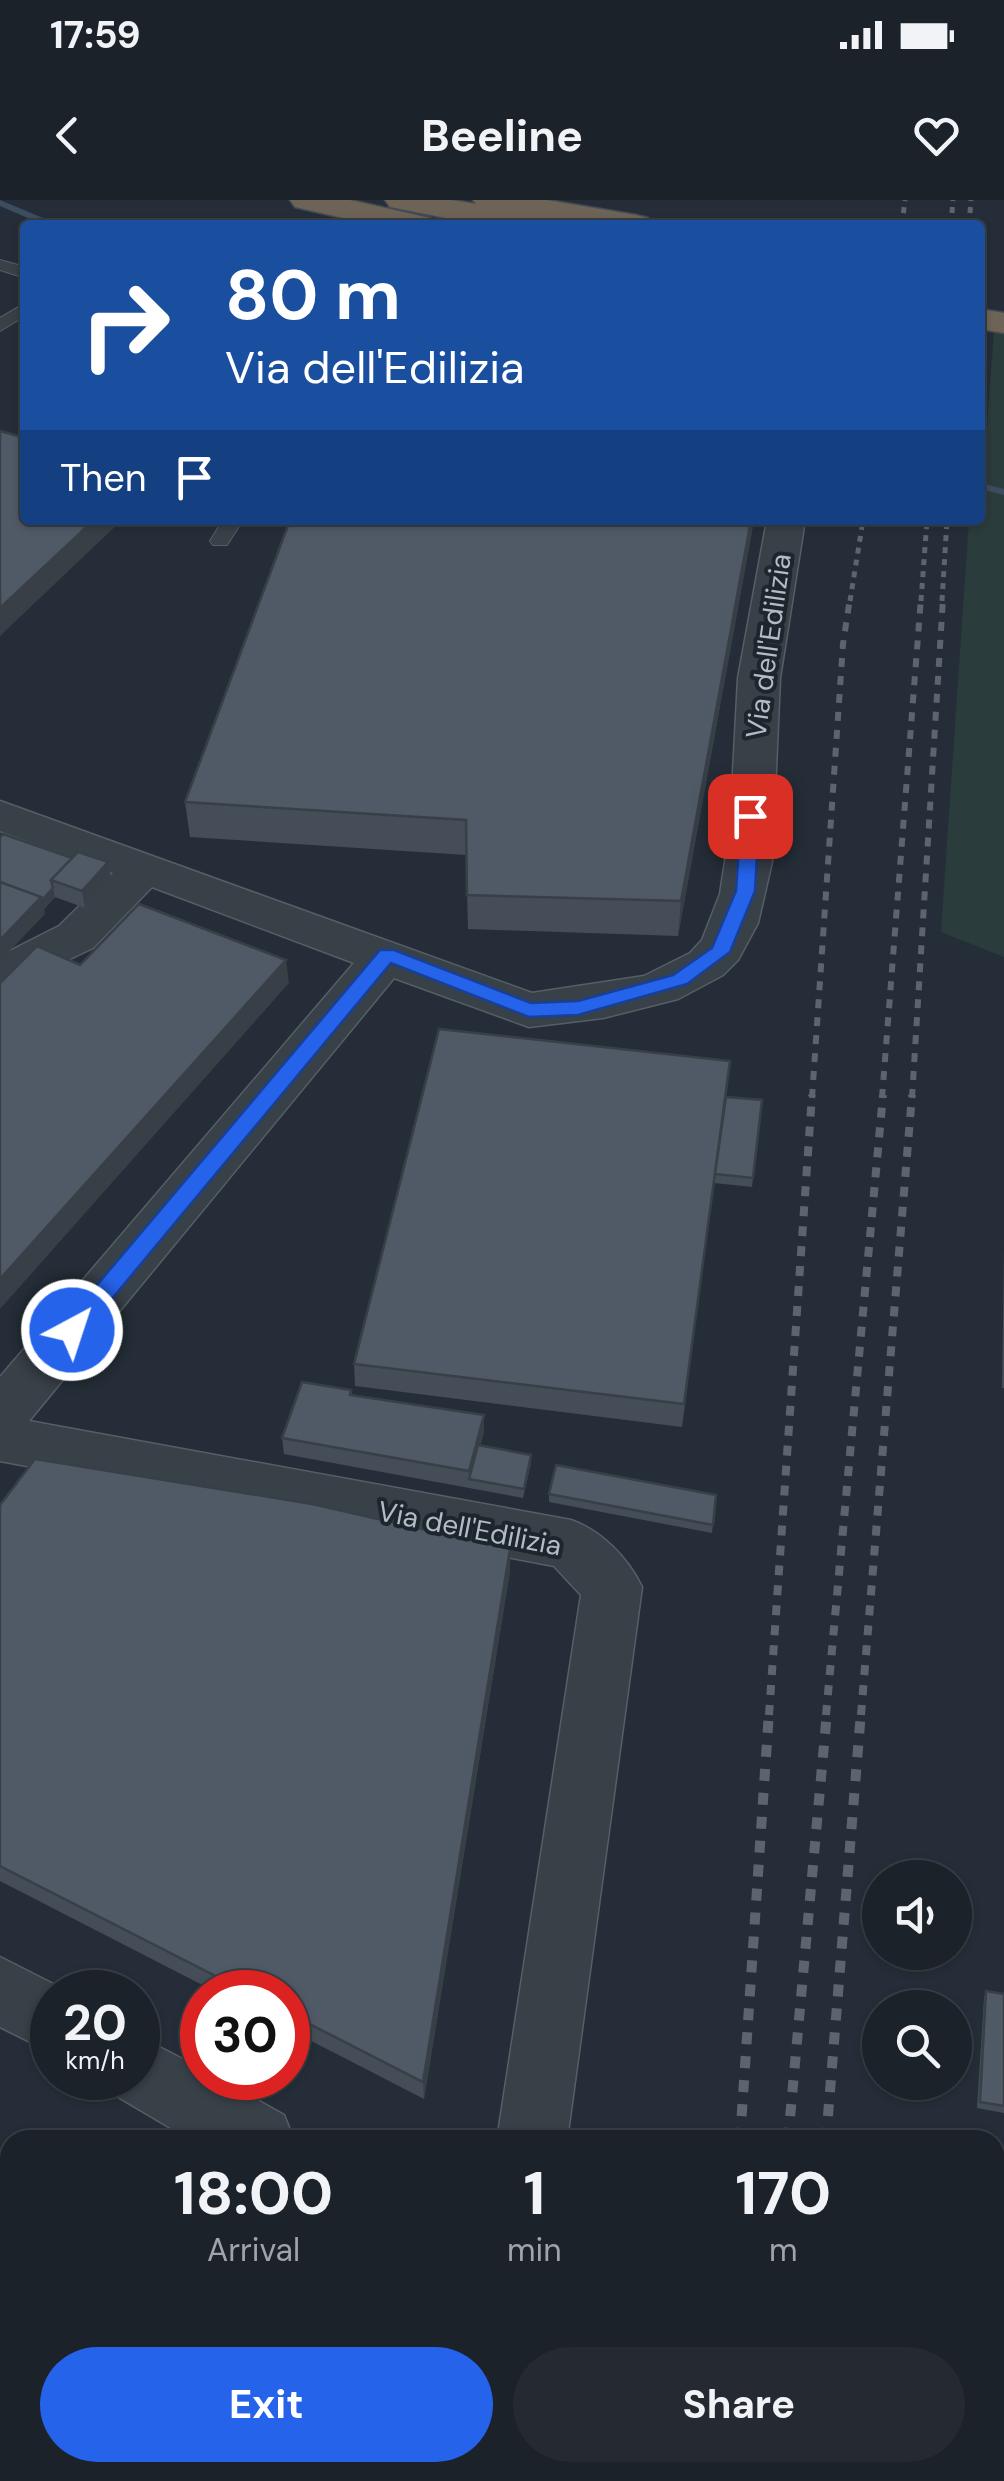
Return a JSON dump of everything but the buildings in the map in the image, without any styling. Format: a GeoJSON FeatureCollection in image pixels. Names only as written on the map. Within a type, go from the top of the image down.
{"type":"FeatureCollection","features":[{"type":"Feature","properties":{"kind":"highway"},"geometry":{"type":"LineString","coordinates":[[306,200],[396,220]]}},
{"type":"Feature","properties":{"kind":"highway"},"geometry":{"type":"LineString","coordinates":[[401,200],[504,220]]}},
{"type":"Feature","properties":{"kind":"highway"},"geometry":{"type":"LineString","coordinates":[[489,200],[607,220]]}},
{"type":"Feature","properties":{"kind":"street","name":"Via dell'Edilizia"},"geometry":{"type":"LineString","coordinates":[[0,815],[387,954],[529,1010],[578,1008],[680,980],[720,952],[745,891],[762,656],[785,525]]}},
{"type":"Feature","properties":{"kind":"street"},"geometry":{"type":"LineString","coordinates":[[0,976],[76,937],[144,867]]}},
{"type":"Feature","properties":{"kind":"street"},"geometry":{"type":"LineString","coordinates":[[0,1416],[387,954]]}},
{"type":"Feature","properties":{"kind":"street","name":"Via dell'Edilizia"},"geometry":{"type":"LineString","coordinates":[[0,1438],[571,1545],[612,1587],[533,2130]]}},
{"type":"Feature","properties":{"kind":"street"},"geometry":{"type":"LineString","coordinates":[[0,1990],[30,2007]]}},
{"type":"Feature","properties":{"kind":"street"},"geometry":{"type":"LineString","coordinates":[[160,2083],[242,2130]]}},
{"type":"Feature","properties":{"kind":"lane"},"geometry":{"type":"LineString","coordinates":[[0,326],[20,302]]}},
{"type":"Feature","properties":{"kind":"lane"},"geometry":{"type":"LineString","coordinates":[[220,541],[230,525]]}},
{"type":"Feature","properties":{"kind":"shaded area"},"geometry":{"type":"Polygon","coordinates":[[[994,331],[1004,333],[1004,957],[941,932],[969,525],[985,525],[985,452],[994,331]]]}},
{"type":"Feature","properties":{"kind":"waterway"},"geometry":{"type":"LineString","coordinates":[[0,203],[40,220]]}},
{"type":"Feature","properties":{"kind":"waterway"},"geometry":{"type":"LineString","coordinates":[[985,487],[1004,492]]}},
{"type":"Feature","properties":{"kind":"railway"},"geometry":{"type":"LineString","coordinates":[[903,220],[905,200]]}},
{"type":"Feature","properties":{"kind":"railway"},"geometry":{"type":"LineString","coordinates":[[951,220],[953,200]]}},
{"type":"Feature","properties":{"kind":"railway"},"geometry":{"type":"LineString","coordinates":[[969,220],[971,200]]}},
{"type":"Feature","properties":{"kind":"railway"},"geometry":{"type":"LineString","coordinates":[[850,601],[862,525]]}},
{"type":"Feature","properties":{"kind":"railway"},"geometry":{"type":"LineString","coordinates":[[921,601],[927,525]]}},
{"type":"Feature","properties":{"kind":"railway"},"geometry":{"type":"LineString","coordinates":[[942,601],[947,525]]}},
{"type":"Feature","properties":{"kind":"railway"},"geometry":{"type":"LineString","coordinates":[[812,1098],[843,644],[850,598]]}},
{"type":"Feature","properties":{"kind":"railway"},"geometry":{"type":"LineString","coordinates":[[882,1098],[921,598]]}},
{"type":"Feature","properties":{"kind":"railway"},"geometry":{"type":"LineString","coordinates":[[912,1098],[943,598]]}},
{"type":"Feature","properties":{"kind":"railway"},"geometry":{"type":"LineString","coordinates":[[769,1715],[812,1095]]}},
{"type":"Feature","properties":{"kind":"railway"},"geometry":{"type":"LineString","coordinates":[[826,1715],[883,1095]]}},
{"type":"Feature","properties":{"kind":"railway"},"geometry":{"type":"LineString","coordinates":[[861,1715],[912,1095]]}},
{"type":"Feature","properties":{"kind":"railway"},"geometry":{"type":"LineString","coordinates":[[741,2130],[769,1712]]}},
{"type":"Feature","properties":{"kind":"railway"},"geometry":{"type":"LineString","coordinates":[[789,2130],[827,1712]]}},
{"type":"Feature","properties":{"kind":"railway"},"geometry":{"type":"LineString","coordinates":[[827,2130],[861,1712]]}},
{"type":"Feature","properties":{"kind":"route"},"geometry":{"type":"LineString","coordinates":[[72,1330],[387,954],[529,1010],[578,1008],[680,980],[720,952],[745,891],[750,816]]}}]}
